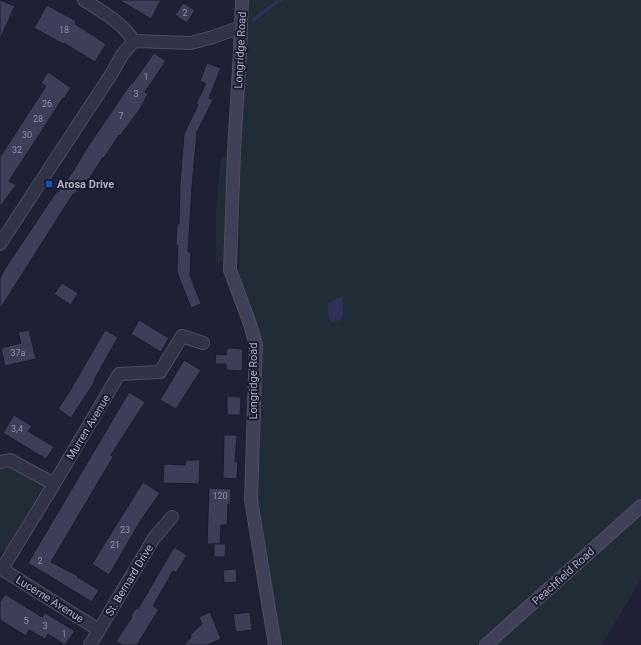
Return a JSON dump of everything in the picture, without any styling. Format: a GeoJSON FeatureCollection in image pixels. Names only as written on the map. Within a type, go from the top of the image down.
{"type":"FeatureCollection","features":[{"type":"Feature","properties":{"kind":"street"},"geometry":{"type":"LineString","coordinates":[[84,0],[126,28],[134,40]]}},
{"type":"Feature","properties":{"kind":"street","name":"Longridge Road"},"geometry":{"type":"LineString","coordinates":[[242,0],[234,151],[230,270],[250,324],[256,345],[251,500],[275,645]]}},
{"type":"Feature","properties":{"kind":"street"},"geometry":{"type":"LineString","coordinates":[[134,40],[191,43],[241,27]]}},
{"type":"Feature","properties":{"kind":"street"},"geometry":{"type":"LineString","coordinates":[[0,244],[122,56],[134,40]]}},
{"type":"Feature","properties":{"kind":"street","name":"Murren Avenue"},"geometry":{"type":"LineString","coordinates":[[1,569],[54,484],[119,374],[160,372],[182,336],[203,343]]}},
{"type":"Feature","properties":{"kind":"street"},"geometry":{"type":"LineString","coordinates":[[0,462],[10,460],[54,484]]}},
{"type":"Feature","properties":{"kind":"street","name":"Peachfield Road"},"geometry":{"type":"LineString","coordinates":[[486,645],[641,506]]}},
{"type":"Feature","properties":{"kind":"street","name":"St. Bernard Drive"},"geometry":{"type":"LineString","coordinates":[[90,645],[154,538],[172,517]]}},
{"type":"Feature","properties":{"kind":"street","name":"Lucerne Avenue"},"geometry":{"type":"LineString","coordinates":[[1,569],[99,630]]}},
{"type":"Feature","properties":{"kind":"shaded area"},"geometry":{"type":"Polygon","coordinates":[[[248,0],[641,0],[641,579],[602,645],[281,645],[257,497],[261,393],[260,347],[239,272],[240,150],[248,0]]]}},
{"type":"Feature","properties":{"kind":"shaded area"},"geometry":{"type":"Polygon","coordinates":[[[221,157],[227,157],[223,262],[216,263],[216,212],[221,157]]]}},
{"type":"Feature","properties":{"kind":"shaded area"},"geometry":{"type":"Polygon","coordinates":[[[10,464],[41,482],[43,488],[6,549],[0,553],[0,467],[10,464]]]}},
{"type":"Feature","properties":{"kind":"water"},"geometry":{"type":"Polygon","coordinates":[[[343,296],[343,313],[341,320],[330,322],[328,303],[343,296]]]}},
{"type":"Feature","properties":{"kind":"building"},"geometry":{"type":"Polygon","coordinates":[[[0,0],[15,6],[0,39],[0,0]]]}},
{"type":"Feature","properties":{"kind":"building"},"geometry":{"type":"Polygon","coordinates":[[[119,0],[161,0],[151,19],[119,0]]]}},
{"type":"Feature","properties":{"kind":"building"},"geometry":{"type":"Polygon","coordinates":[[[183,3],[195,10],[187,23],[175,15],[183,3]]]}},
{"type":"Feature","properties":{"kind":"building"},"geometry":{"type":"Polygon","coordinates":[[[47,5],[76,21],[75,24],[106,44],[95,62],[64,43],[63,44],[34,28],[47,5]]]}},
{"type":"Feature","properties":{"kind":"building"},"geometry":{"type":"Polygon","coordinates":[[[154,53],[166,61],[145,92],[148,94],[140,109],[120,136],[119,135],[104,158],[103,157],[88,181],[85,180],[74,195],[73,194],[0,309],[0,278],[6,267],[57,191],[58,192],[74,170],[85,151],[131,83],[132,84],[154,53]]]}},
{"type":"Feature","properties":{"kind":"building"},"geometry":{"type":"Polygon","coordinates":[[[207,63],[221,68],[209,98],[213,100],[197,132],[188,252],[191,252],[190,275],[201,304],[191,308],[177,272],[177,224],[179,224],[180,184],[184,134],[206,84],[200,81],[207,63]]]}},
{"type":"Feature","properties":{"kind":"building"},"geometry":{"type":"Polygon","coordinates":[[[48,72],[71,88],[9,181],[16,185],[0,207],[0,157],[46,86],[41,83],[48,72]]]}},
{"type":"Feature","properties":{"kind":"building"},"geometry":{"type":"Polygon","coordinates":[[[62,283],[78,293],[71,305],[54,294],[62,283]]]}},
{"type":"Feature","properties":{"kind":"building"},"geometry":{"type":"Polygon","coordinates":[[[139,320],[169,338],[161,352],[131,334],[139,320]]]}},
{"type":"Feature","properties":{"kind":"building"},"geometry":{"type":"Polygon","coordinates":[[[29,330],[36,359],[5,366],[1,348],[21,343],[18,332],[29,330]]]}},
{"type":"Feature","properties":{"kind":"building"},"geometry":{"type":"Polygon","coordinates":[[[105,330],[118,337],[94,380],[95,381],[71,418],[58,409],[105,330]]]}},
{"type":"Feature","properties":{"kind":"building"},"geometry":{"type":"Polygon","coordinates":[[[227,348],[243,349],[242,371],[226,370],[226,364],[215,364],[216,354],[226,355],[227,348]]]}},
{"type":"Feature","properties":{"kind":"building"},"geometry":{"type":"Polygon","coordinates":[[[184,360],[201,370],[176,409],[160,400],[184,360]]]}},
{"type":"Feature","properties":{"kind":"building"},"geometry":{"type":"Polygon","coordinates":[[[129,392],[145,402],[111,455],[113,457],[51,562],[78,576],[77,577],[99,590],[92,602],[28,563],[129,392]]]}},
{"type":"Feature","properties":{"kind":"building"},"geometry":{"type":"Polygon","coordinates":[[[227,396],[241,397],[240,415],[227,415],[227,396]]]}},
{"type":"Feature","properties":{"kind":"building"},"geometry":{"type":"Polygon","coordinates":[[[14,415],[32,426],[28,431],[54,447],[46,459],[3,433],[14,415]]]}},
{"type":"Feature","properties":{"kind":"building"},"geometry":{"type":"Polygon","coordinates":[[[224,435],[237,435],[235,462],[238,462],[237,479],[223,478],[224,435]]]}},
{"type":"Feature","properties":{"kind":"building"},"geometry":{"type":"Polygon","coordinates":[[[186,460],[200,460],[199,484],[163,483],[164,464],[185,465],[186,460]]]}},
{"type":"Feature","properties":{"kind":"building"},"geometry":{"type":"Polygon","coordinates":[[[143,482],[160,493],[141,520],[109,575],[92,564],[143,482]]]}},
{"type":"Feature","properties":{"kind":"building"},"geometry":{"type":"Polygon","coordinates":[[[209,488],[231,489],[230,504],[228,504],[227,525],[221,525],[220,544],[207,544],[209,488]]]}},
{"type":"Feature","properties":{"kind":"building"},"geometry":{"type":"Polygon","coordinates":[[[214,544],[226,544],[225,557],[214,557],[214,544]]]}},
{"type":"Feature","properties":{"kind":"building"},"geometry":{"type":"Polygon","coordinates":[[[174,547],[187,555],[176,573],[173,571],[153,606],[159,609],[137,645],[122,645],[116,641],[132,617],[131,616],[136,608],[138,609],[174,547]]]}},
{"type":"Feature","properties":{"kind":"building"},"geometry":{"type":"Polygon","coordinates":[[[236,569],[237,582],[224,583],[223,570],[236,569]]]}},
{"type":"Feature","properties":{"kind":"building"},"geometry":{"type":"Polygon","coordinates":[[[5,594],[42,617],[45,613],[75,631],[65,645],[48,634],[45,639],[29,630],[26,636],[0,620],[0,602],[5,594]]]}},
{"type":"Feature","properties":{"kind":"building"},"geometry":{"type":"Polygon","coordinates":[[[210,612],[221,639],[207,645],[184,645],[191,637],[190,635],[202,624],[199,617],[210,612]]]}},
{"type":"Feature","properties":{"kind":"building"},"geometry":{"type":"Polygon","coordinates":[[[250,612],[252,630],[236,632],[233,614],[250,612]]]}},
{"type":"Feature","properties":{"kind":"waterway"},"geometry":{"type":"LineString","coordinates":[[253,20],[280,0]]}},
{"type":"Feature","properties":{"kind":"place","name":"Arosa Drive"},"geometry":{"type":"Point","coordinates":[49,184]}}]}
